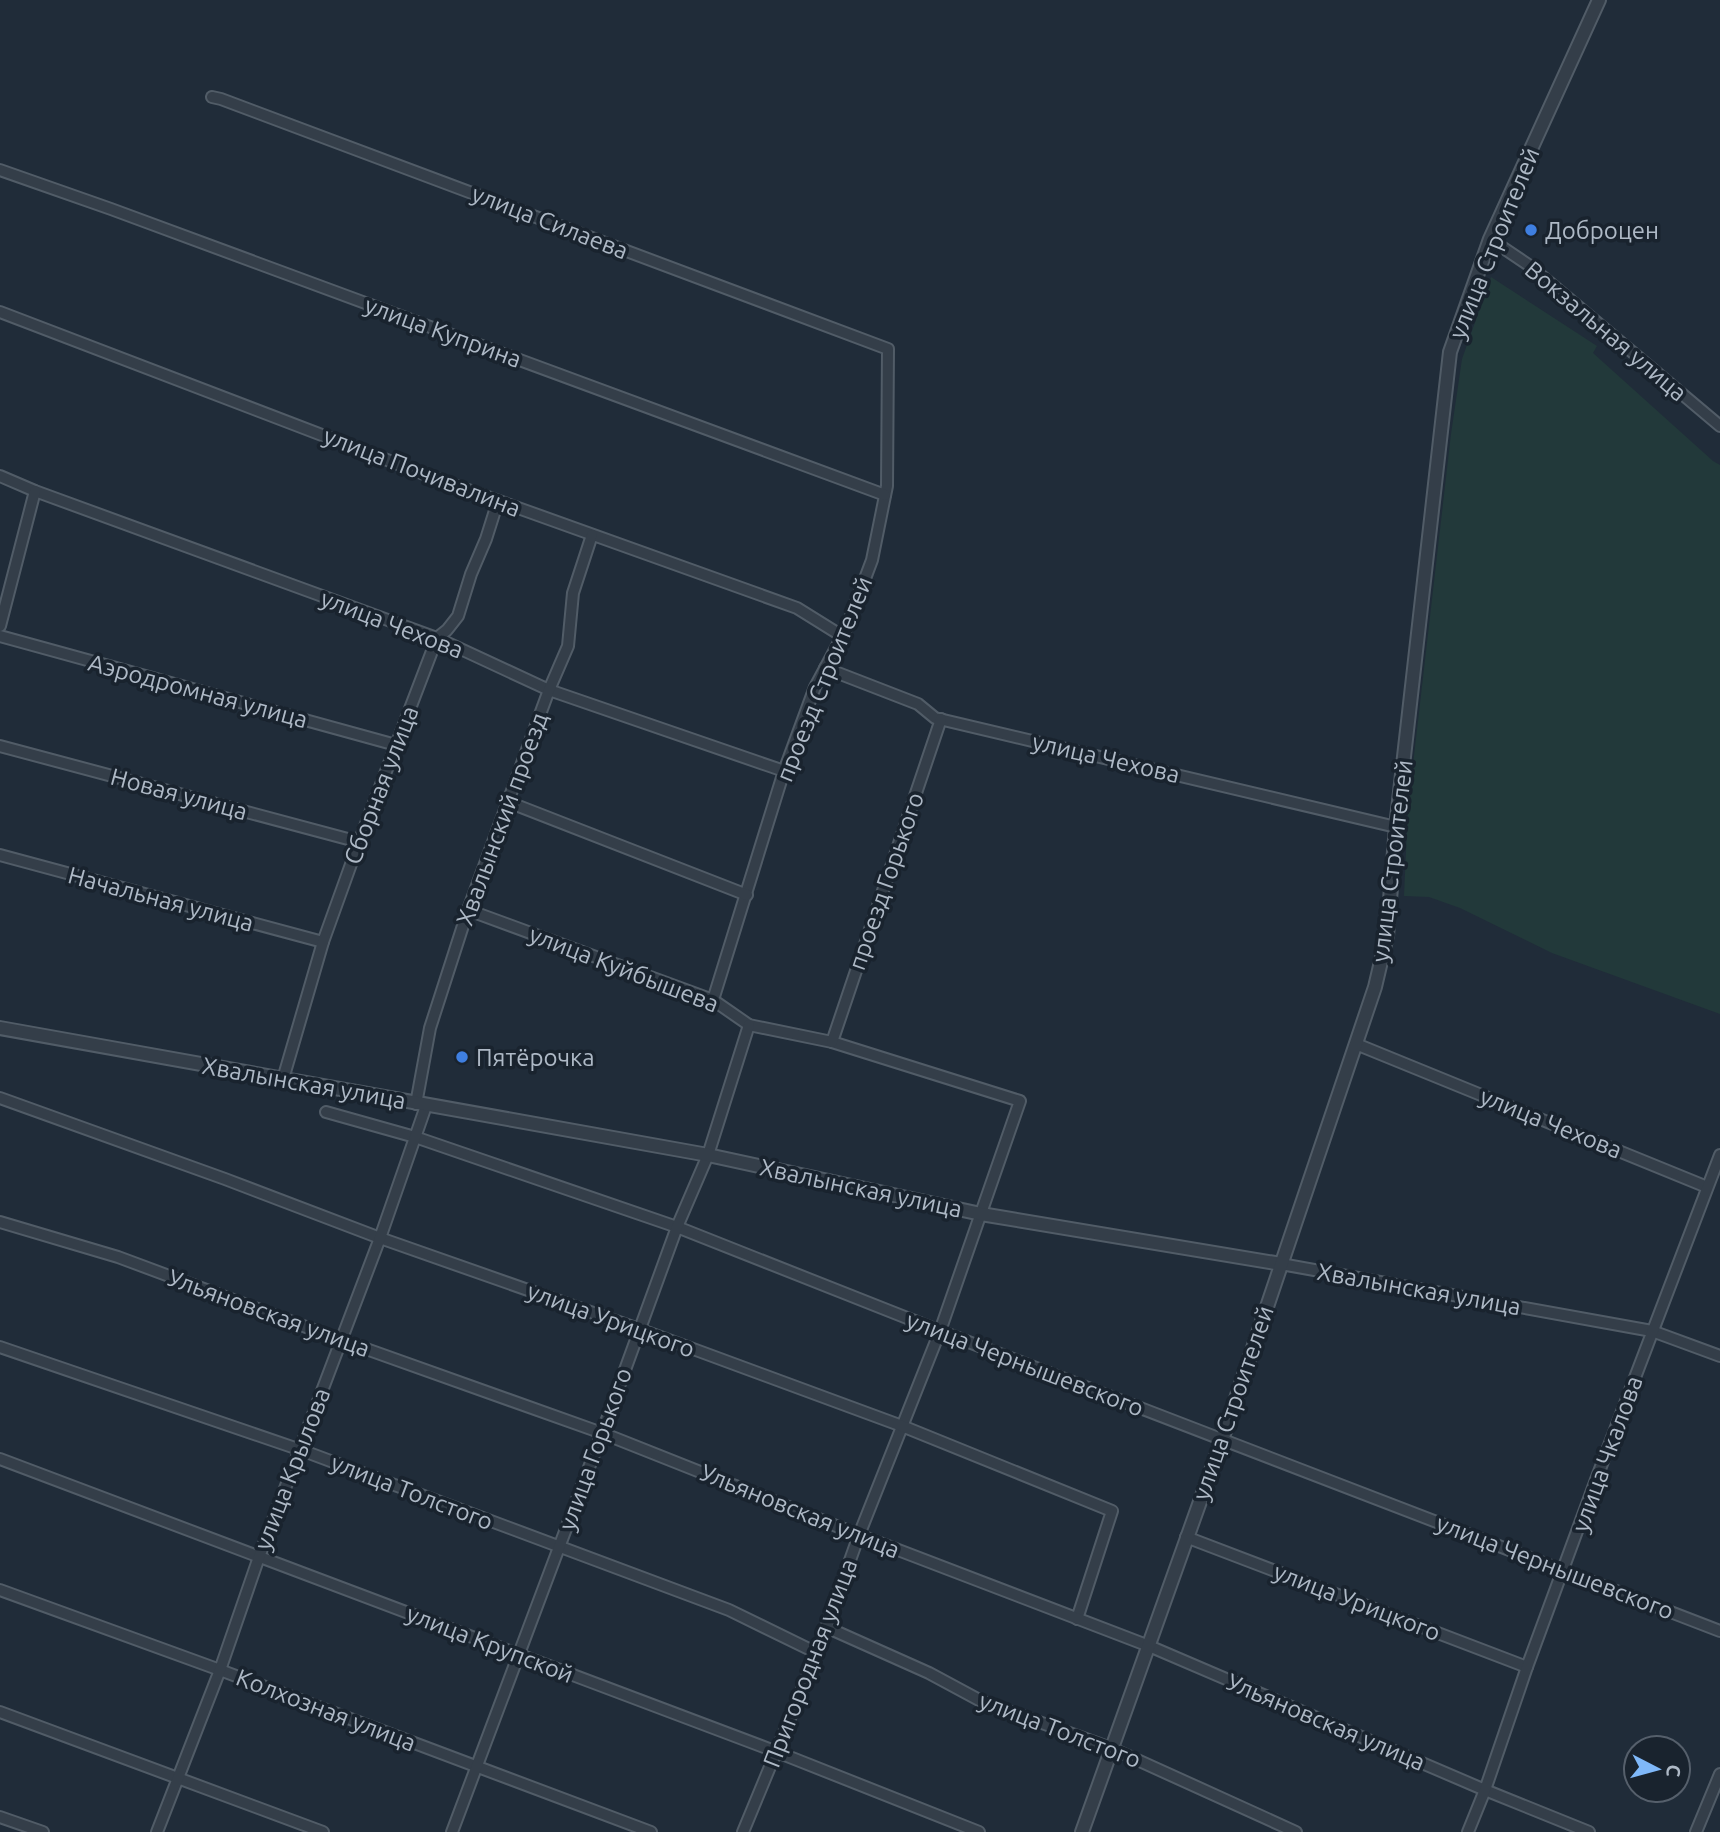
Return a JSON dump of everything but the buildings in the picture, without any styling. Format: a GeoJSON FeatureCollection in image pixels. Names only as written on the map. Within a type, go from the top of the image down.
{"type":"FeatureCollection","features":[{"type":"Feature","properties":{"kind":"street","name":"улица Строителей"},"geometry":{"type":"LineString","coordinates":[[1082,1832],[1222,1440],[1375,987],[1387,936],[1396,827],[1450,352],[1490,239],[1599,0]]}},
{"type":"Feature","properties":{"kind":"street","name":"улица Силаева"},"geometry":{"type":"LineString","coordinates":[[212,97],[888,349]]}},
{"type":"Feature","properties":{"kind":"street","name":"улица Куприна"},"geometry":{"type":"LineString","coordinates":[[0,170],[885,495]]}},
{"type":"Feature","properties":{"kind":"street","name":"Вокзальная улица"},"geometry":{"type":"LineString","coordinates":[[1490,239],[1530,266],[1720,426]]}},
{"type":"Feature","properties":{"kind":"street","name":"улица Почивалина"},"geometry":{"type":"LineString","coordinates":[[0,312],[498,501],[797,608],[842,636]]}},
{"type":"Feature","properties":{"kind":"street","name":"проезд Строителей"},"geometry":{"type":"LineString","coordinates":[[713,1000],[784,771],[815,687],[842,636],[872,560],[887,486],[888,349]]}},
{"type":"Feature","properties":{"kind":"street","name":"улица Чехова"},"geometry":{"type":"LineString","coordinates":[[0,476],[437,638],[549,690],[784,771]]}},
{"type":"Feature","properties":{"kind":"street"},"geometry":{"type":"LineString","coordinates":[[0,626],[35,491]]}},
{"type":"Feature","properties":{"kind":"street","name":"Сборная улица"},"geometry":{"type":"LineString","coordinates":[[283,1079],[323,942],[359,842],[437,638],[458,616],[498,501]]}},
{"type":"Feature","properties":{"kind":"street","name":"Хвалынский проезд"},"geometry":{"type":"LineString","coordinates":[[421,1105],[424,1049],[430,1028],[468,910],[549,690],[568,646],[573,593],[592,535]]}},
{"type":"Feature","properties":{"kind":"street","name":"Аэродромная улица"},"geometry":{"type":"LineString","coordinates":[[0,636],[396,745]]}},
{"type":"Feature","properties":{"kind":"street","name":"улица Чехова"},"geometry":{"type":"LineString","coordinates":[[825,668],[918,704],[935,718],[1396,827]]}},
{"type":"Feature","properties":{"kind":"street","name":"проезд Горького"},"geometry":{"type":"LineString","coordinates":[[832,1042],[942,719]]}},
{"type":"Feature","properties":{"kind":"street","name":"Новая улица"},"geometry":{"type":"LineString","coordinates":[[0,746],[359,842]]}},
{"type":"Feature","properties":{"kind":"street"},"geometry":{"type":"LineString","coordinates":[[508,803],[747,895]]}},
{"type":"Feature","properties":{"kind":"street","name":"Начальная улица"},"geometry":{"type":"LineString","coordinates":[[0,855],[323,942]]}},
{"type":"Feature","properties":{"kind":"street","name":"улица Куйбышева"},"geometry":{"type":"LineString","coordinates":[[468,910],[713,1000],[749,1025],[832,1042],[1020,1101]]}},
{"type":"Feature","properties":{"kind":"street","name":"улица Горького"},"geometry":{"type":"LineString","coordinates":[[452,1832],[677,1227],[708,1155],[749,1025]]}},
{"type":"Feature","properties":{"kind":"street","name":"Хвалынская улица"},"geometry":{"type":"LineString","coordinates":[[0,1028],[708,1155],[981,1214],[1281,1264],[1652,1331],[1720,1356]]}},
{"type":"Feature","properties":{"kind":"street","name":"улица Чехова"},"geometry":{"type":"LineString","coordinates":[[1356,1044],[1707,1187]]}},
{"type":"Feature","properties":{"kind":"street","name":"улица Урицкого"},"geometry":{"type":"LineString","coordinates":[[0,1098],[902,1426],[1112,1510],[1077,1619]]}},
{"type":"Feature","properties":{"kind":"street","name":"Пригородная улица"},"geometry":{"type":"LineString","coordinates":[[743,1832],[817,1653],[859,1535],[940,1331],[1020,1101]]}},
{"type":"Feature","properties":{"kind":"street","name":"улица Крылова"},"geometry":{"type":"LineString","coordinates":[[157,1832],[380,1238],[415,1137],[421,1105]]}},
{"type":"Feature","properties":{"kind":"street","name":"улица Чернышевского"},"geometry":{"type":"LineString","coordinates":[[326,1112],[415,1137],[677,1227],[1720,1631]]}},
{"type":"Feature","properties":{"kind":"street","name":"улица Чкалова"},"geometry":{"type":"LineString","coordinates":[[1468,1832],[1597,1477],[1720,1155]]}},
{"type":"Feature","properties":{"kind":"street","name":"Ульяновская улица"},"geometry":{"type":"LineString","coordinates":[[0,1222],[118,1257],[602,1433],[1149,1646],[1588,1832]]}},
{"type":"Feature","properties":{"kind":"street","name":"улица Толстого"},"geometry":{"type":"LineString","coordinates":[[0,1347],[301,1450],[729,1610],[817,1653]]}},
{"type":"Feature","properties":{"kind":"street","name":"улица Крупской"},"geometry":{"type":"LineString","coordinates":[[0,1459],[777,1752],[979,1832]]}},
{"type":"Feature","properties":{"kind":"street","name":"улица Урицкого"},"geometry":{"type":"LineString","coordinates":[[1186,1537],[1527,1667]]}},
{"type":"Feature","properties":{"kind":"street","name":"Колхозная улица"},"geometry":{"type":"LineString","coordinates":[[0,1590],[651,1832]]}},
{"type":"Feature","properties":{"kind":"street","name":"улица Толстого"},"geometry":{"type":"LineString","coordinates":[[825,1627],[929,1673],[981,1701],[1111,1748],[1296,1832]]}},
{"type":"Feature","properties":{"kind":"street"},"geometry":{"type":"LineString","coordinates":[[0,1712],[323,1832]]}},
{"type":"Feature","properties":{"kind":"street"},"geometry":{"type":"LineString","coordinates":[[1696,1832],[1720,1774]]}},
{"type":"Feature","properties":{"kind":"street"},"geometry":{"type":"LineString","coordinates":[[0,1816],[43,1832]]}},
{"type":"Feature","properties":{"kind":"green space"},"geometry":{"type":"Polygon","coordinates":[[[1491,277],[1597,346],[1593,353],[1720,465],[1720,1014],[1552,953],[1460,908],[1429,897],[1404,896],[1408,808],[1451,434],[1462,359],[1491,277]]]}},
{"type":"Feature","properties":{"kind":"place","name":"Доброцен"},"geometry":{"type":"Point","coordinates":[1531,230]}},
{"type":"Feature","properties":{"kind":"place","name":"Пятёрочка"},"geometry":{"type":"Point","coordinates":[462,1057]}}]}
